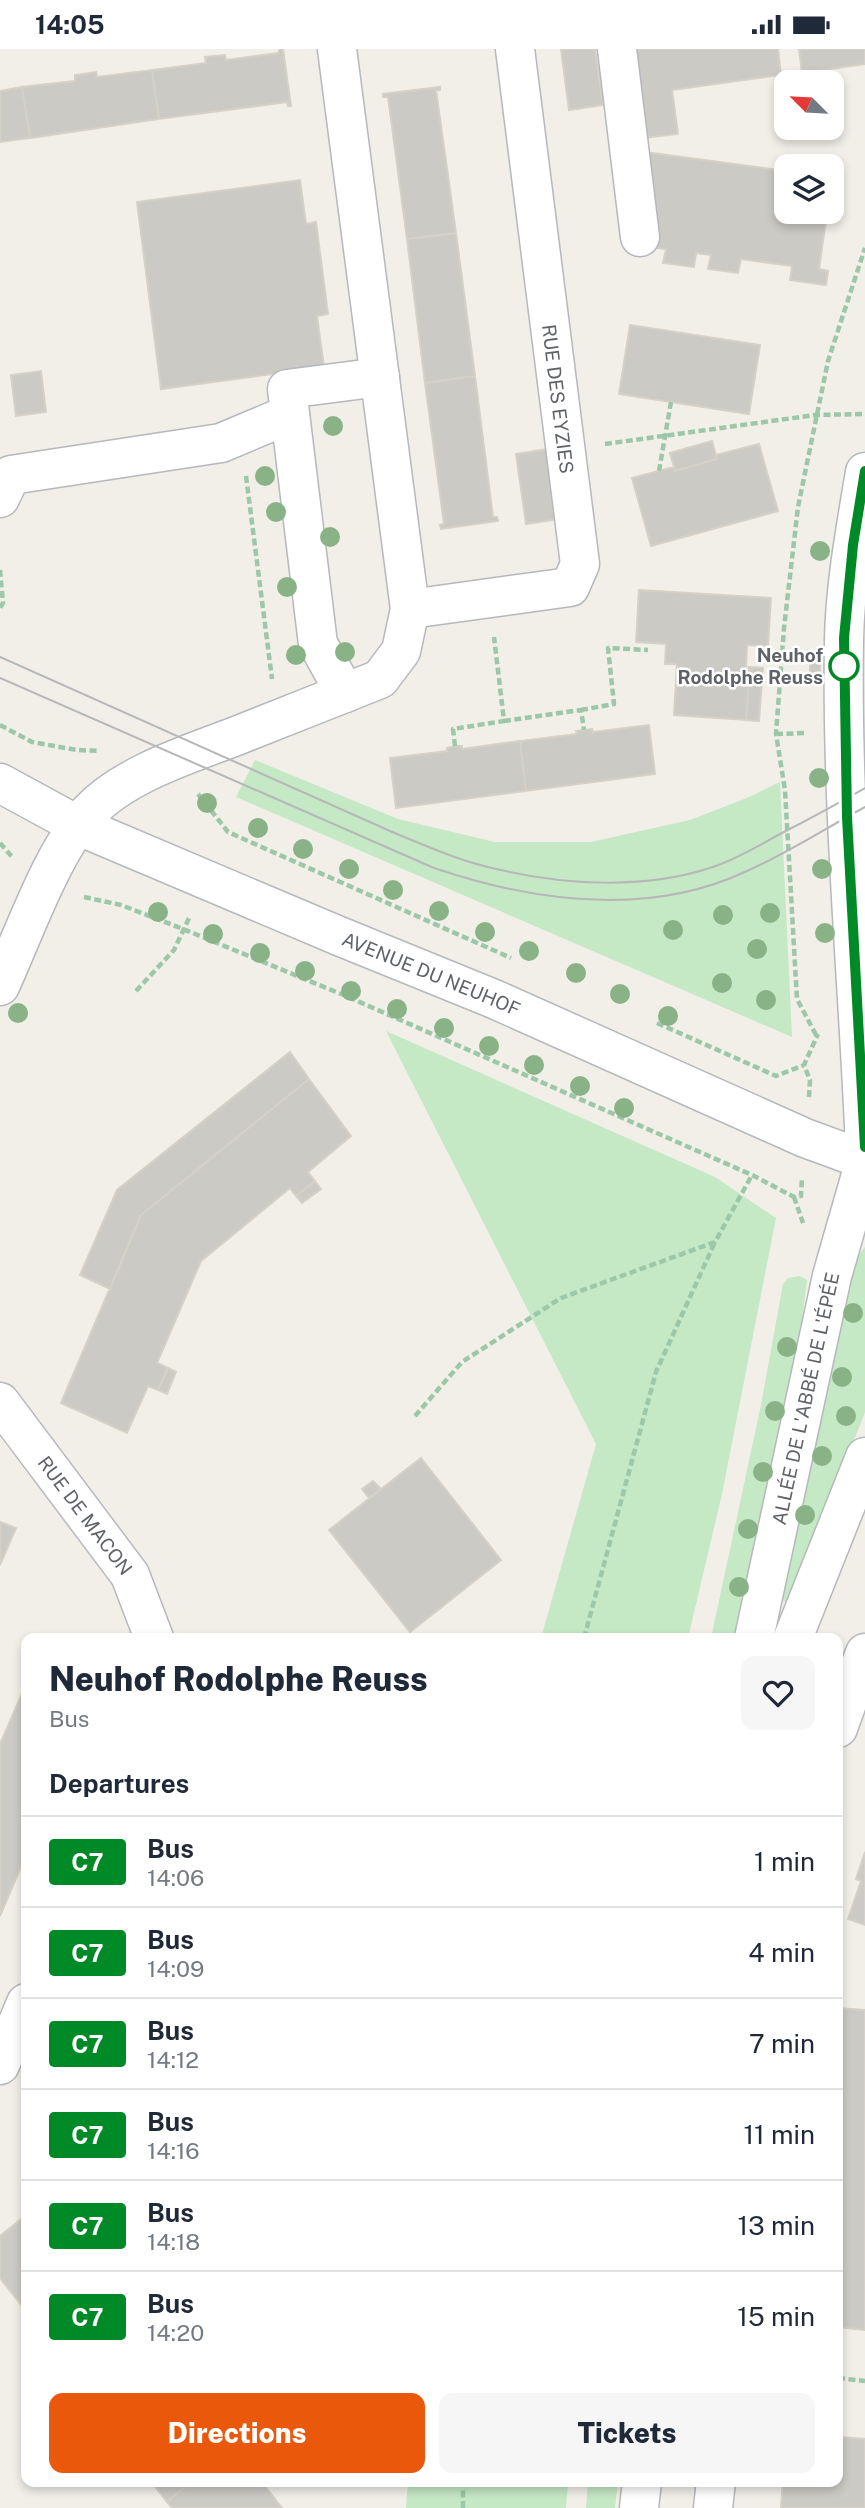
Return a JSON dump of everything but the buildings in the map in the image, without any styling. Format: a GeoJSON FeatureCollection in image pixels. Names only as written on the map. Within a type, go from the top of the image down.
{"type":"FeatureCollection","features":[{"type":"Feature","properties":{"kind":"street"},"geometry":{"type":"LineString","coordinates":[[0,986],[47,881],[79,825],[103,799],[157,768],[380,679],[401,651],[410,609],[337,49]]}},
{"type":"Feature","properties":{"kind":"street","name":"RUE DES EYZIES"},"geometry":{"type":"LineString","coordinates":[[410,609],[570,587],[580,564],[514,49]]}},
{"type":"Feature","properties":{"kind":"street"},"geometry":{"type":"LineString","coordinates":[[617,49],[640,237]]}},
{"type":"Feature","properties":{"kind":"street"},"geometry":{"type":"LineString","coordinates":[[345,693],[318,643],[288,389],[380,377]]}},
{"type":"Feature","properties":{"kind":"street"},"geometry":{"type":"LineString","coordinates":[[0,498],[11,475],[221,443],[290,414]]}},
{"type":"Feature","properties":{"kind":"street"},"geometry":{"type":"LineString","coordinates":[[865,471],[853,545],[844,638],[847,817],[865,1149]]}},
{"type":"Feature","properties":{"kind":"street","name":"AVENUE DU NEUHOF"},"geometry":{"type":"LineString","coordinates":[[0,783],[79,825],[528,1014],[805,1138],[865,1160]]}},
{"type":"Feature","properties":{"kind":"street","name":"ALLÉE DE L'ABBÉ DE L'ÉPÉE"},"geometry":{"type":"LineString","coordinates":[[755,1633],[832,1276],[865,1160]]}},
{"type":"Feature","properties":{"kind":"street","name":"RUE DE MACON"},"geometry":{"type":"LineString","coordinates":[[0,1402],[130,1575],[152,1633]]}},
{"type":"Feature","properties":{"kind":"street"},"geometry":{"type":"LineString","coordinates":[[795,1633],[865,1457]]}},
{"type":"Feature","properties":{"kind":"street"},"geometry":{"type":"LineString","coordinates":[[845,1505],[865,1537]]}},
{"type":"Feature","properties":{"kind":"street"},"geometry":{"type":"LineString","coordinates":[[843,1714],[865,1653]]}},
{"type":"Feature","properties":{"kind":"street"},"geometry":{"type":"LineString","coordinates":[[0,2065],[21,2015]]}},
{"type":"Feature","properties":{"kind":"street"},"geometry":{"type":"LineString","coordinates":[[639,2508],[641,2487]]}},
{"type":"Feature","properties":{"kind":"street"},"geometry":{"type":"LineString","coordinates":[[713,2508],[715,2487]]}},
{"type":"Feature","properties":{"kind":"path"},"geometry":{"type":"LineString","coordinates":[[659,471],[671,402]]}},
{"type":"Feature","properties":{"kind":"path"},"geometry":{"type":"LineString","coordinates":[[564,450],[815,415],[865,414]]}},
{"type":"Feature","properties":{"kind":"path"},"geometry":{"type":"LineString","coordinates":[[241,434],[274,693]]}},
{"type":"Feature","properties":{"kind":"path"},"geometry":{"type":"LineString","coordinates":[[0,570],[3,603],[0,608]]}},
{"type":"Feature","properties":{"kind":"path"},"geometry":{"type":"LineString","coordinates":[[490,598],[504,721]]}},
{"type":"Feature","properties":{"kind":"path"},"geometry":{"type":"LineString","coordinates":[[455,747],[453,729],[614,704],[608,648],[648,650]]}},
{"type":"Feature","properties":{"kind":"path"},"geometry":{"type":"LineString","coordinates":[[581,709],[584,730]]}},
{"type":"Feature","properties":{"kind":"path"},"geometry":{"type":"LineString","coordinates":[[0,725],[32,742]]}},
{"type":"Feature","properties":{"kind":"path"},"geometry":{"type":"LineString","coordinates":[[228,832],[518,961]]}},
{"type":"Feature","properties":{"kind":"path"},"geometry":{"type":"LineString","coordinates":[[74,893],[90,900],[121,905],[346,996],[752,1175],[794,1198],[801,1196]]}},
{"type":"Feature","properties":{"kind":"path"},"geometry":{"type":"LineString","coordinates":[[656,1023],[776,1076],[804,1065]]}},
{"type":"Feature","properties":{"kind":"path"},"geometry":{"type":"LineString","coordinates":[[585,1633],[656,1372],[715,1242],[752,1175]]}},
{"type":"Feature","properties":{"kind":"path"},"geometry":{"type":"LineString","coordinates":[[415,1416],[462,1362],[561,1298],[715,1242]]}},
{"type":"Feature","properties":{"kind":"path"},"geometry":{"type":"LineString","coordinates":[[843,2379],[865,2381]]}},
{"type":"Feature","properties":{"kind":"path"},"geometry":{"type":"LineString","coordinates":[[463,2487],[463,2508]]}},
{"type":"Feature","properties":{"kind":"green space"},"geometry":{"type":"Polygon","coordinates":[[[255,760],[398,819],[495,842],[591,842],[690,820],[780,782],[792,1037],[236,797],[255,760]]]}},
{"type":"Feature","properties":{"kind":"green space"},"geometry":{"type":"Polygon","coordinates":[[[386,1031],[715,1177],[776,1218],[722,1494],[689,1633],[542,1633],[596,1444],[386,1031]]]}},
{"type":"Feature","properties":{"kind":"green space"},"geometry":{"type":"Polygon","coordinates":[[[865,1247],[865,1412],[791,1603],[781,1600],[853,1262],[865,1247]]]}},
{"type":"Feature","properties":{"kind":"green space"},"geometry":{"type":"Polygon","coordinates":[[[800,1276],[807,1280],[791,1405],[739,1633],[712,1633],[761,1405],[783,1284],[788,1278],[800,1276]]]}},
{"type":"Feature","properties":{"kind":"green space"},"geometry":{"type":"Polygon","coordinates":[[[408,2487],[568,2487],[566,2508],[406,2508],[408,2487]]]}},
{"type":"Feature","properties":{"kind":"green space"},"geometry":{"type":"Polygon","coordinates":[[[588,2487],[617,2487],[615,2508],[586,2508],[588,2487]]]}},
{"type":"Feature","properties":{"kind":"tram line"},"geometry":{"type":"LineString","coordinates":[[0,657],[429,847],[482,866],[549,879],[632,882],[660,879],[713,867],[747,852],[865,788]]}},
{"type":"Feature","properties":{"kind":"tram line"},"geometry":{"type":"LineString","coordinates":[[0,678],[434,868],[472,880],[551,896],[631,900],[709,886],[762,864],[865,807]]}},
{"type":"Feature","properties":{"kind":"bus line","name":"C7"},"geometry":{"type":"LineString","coordinates":[[865,471],[853,545],[844,638],[847,817],[865,1147]]}},
{"type":"Feature","properties":{"kind":"place","name":"Neuhof Rodolphe Reuss"},"geometry":{"type":"Point","coordinates":[844,666]}}]}
